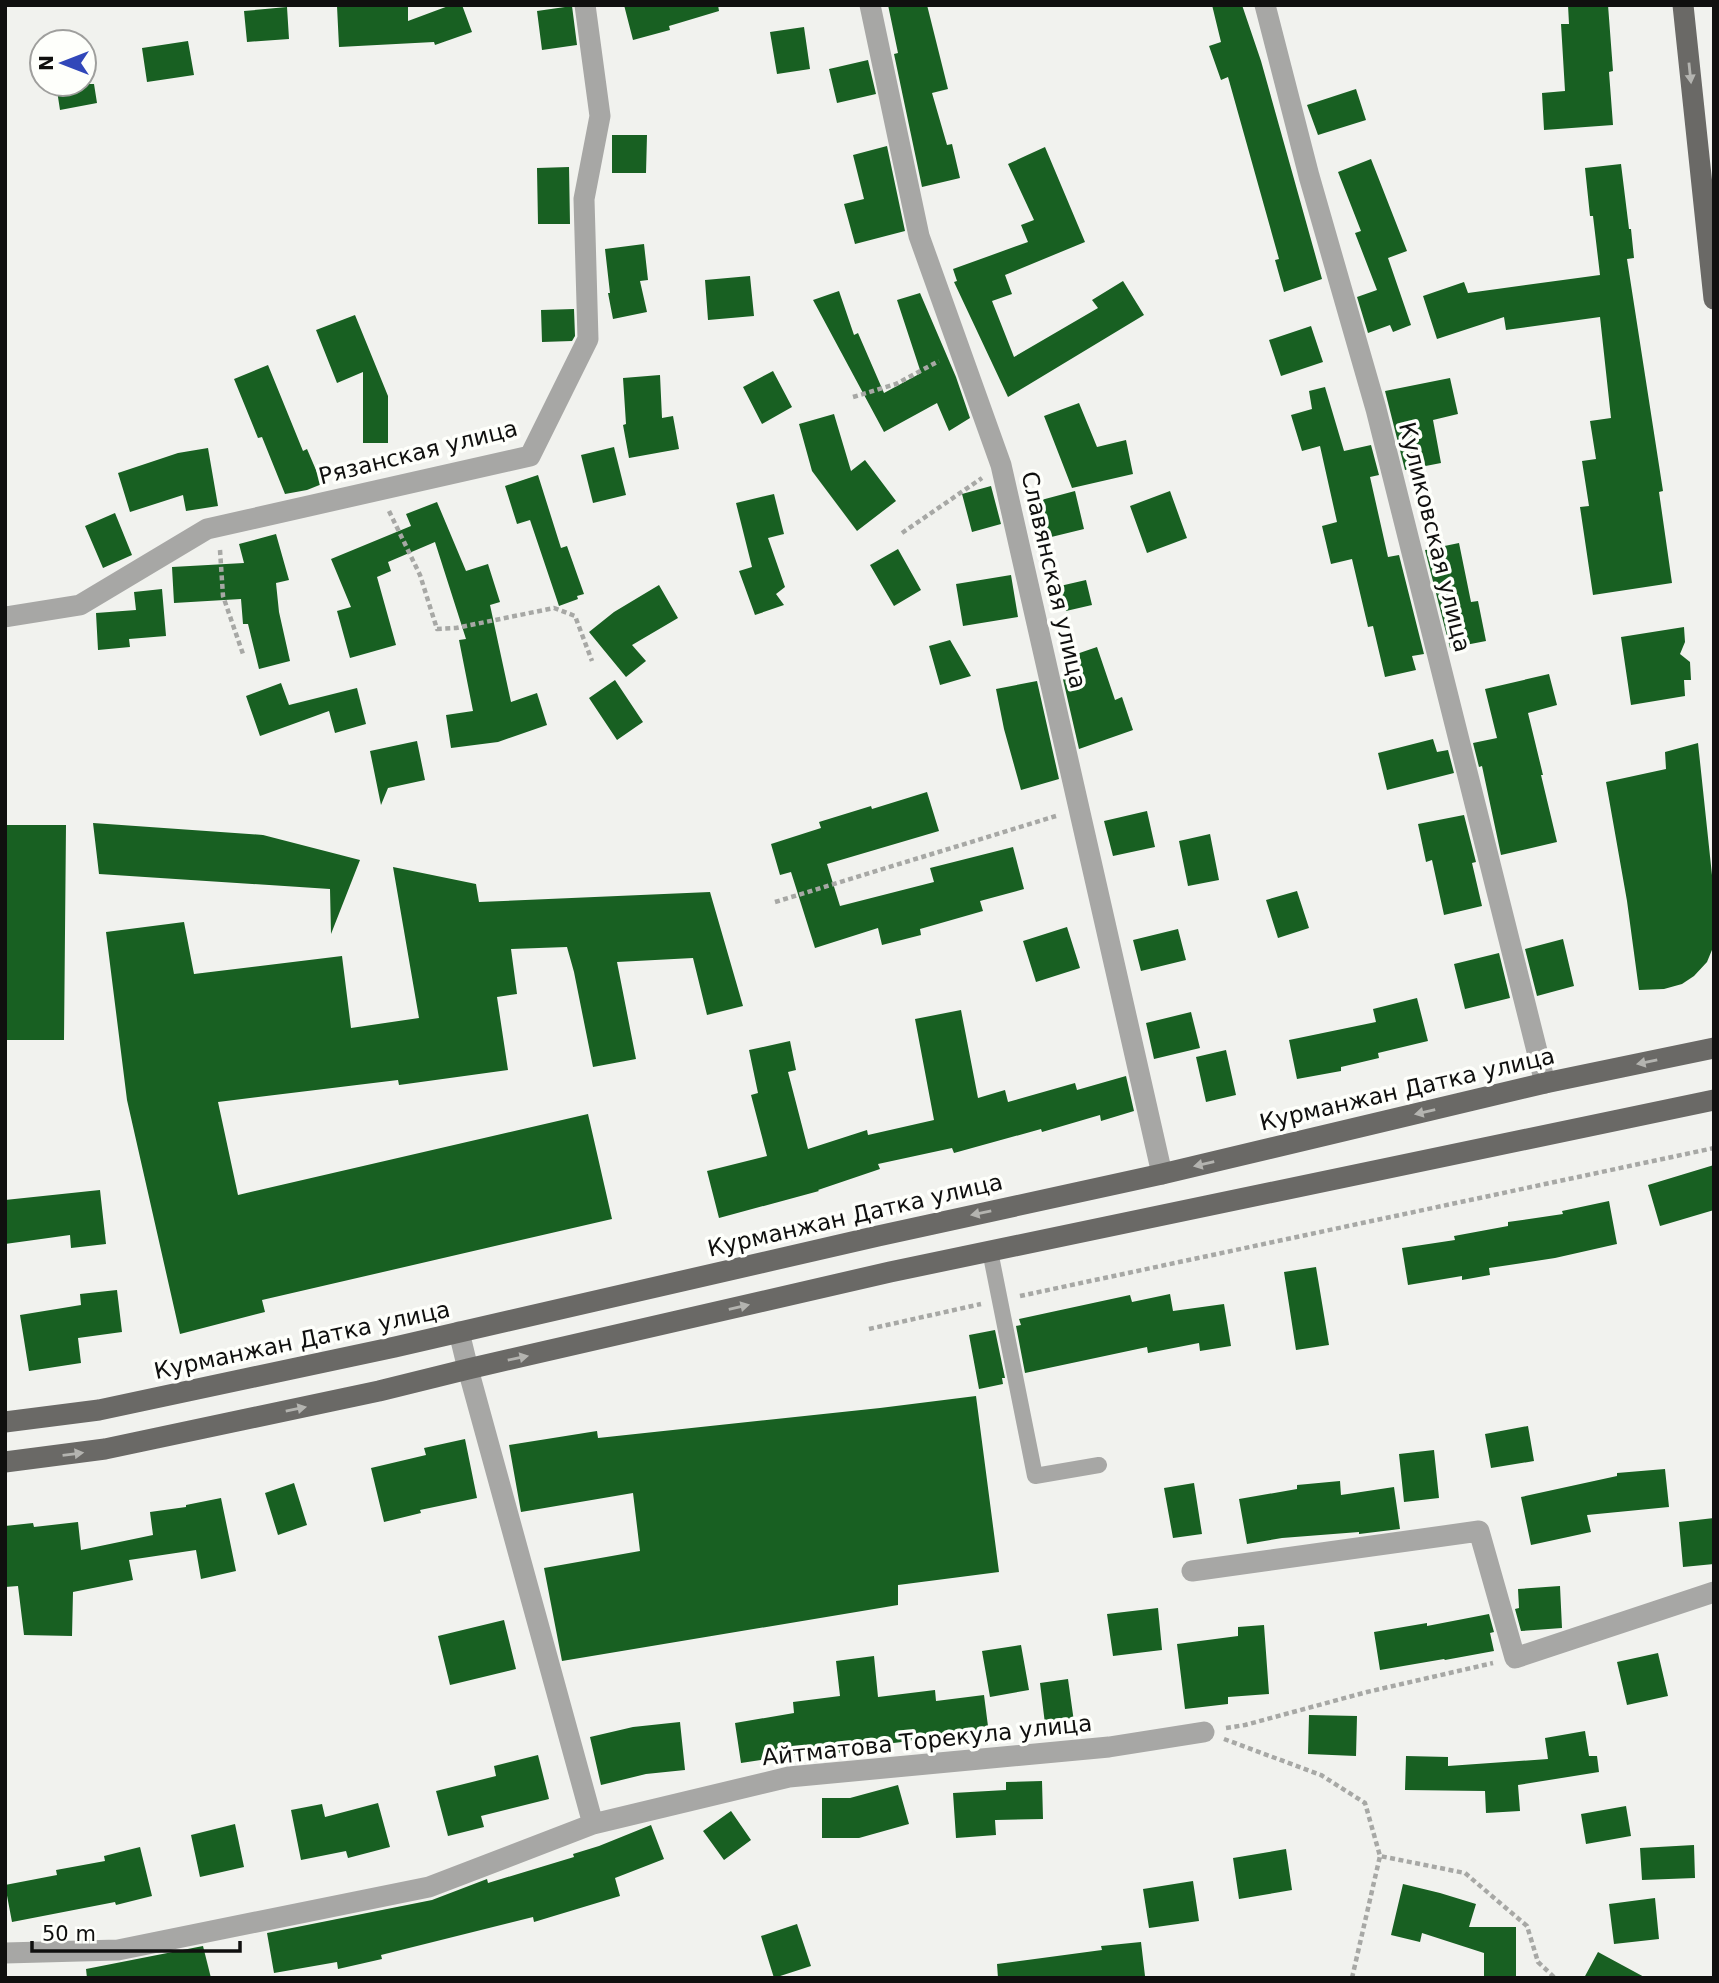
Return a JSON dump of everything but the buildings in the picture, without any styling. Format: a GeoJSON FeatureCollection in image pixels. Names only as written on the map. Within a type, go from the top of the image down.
{"type":"FeatureCollection","features":[{"type":"Feature","properties":{"kind":"main road"},"geometry":{"type":"LineString","coordinates":[[1683,5],[1714,299]]}},
{"type":"Feature","properties":{"kind":"main road","name":"Курманжан Датка улица"},"geometry":{"type":"LineString","coordinates":[[5,1422],[99,1410],[459,1332],[1162,1174],[1545,1083],[1714,1048]]}},
{"type":"Feature","properties":{"kind":"main road"},"geometry":{"type":"LineString","coordinates":[[5,1462],[105,1450],[379,1391],[990,1251],[1714,1100]]}},
{"type":"Feature","properties":{"kind":"street","name":"Рязанская улица"},"geometry":{"type":"LineString","coordinates":[[5,617],[80,605],[207,529],[530,456],[587,340],[584,199],[600,116],[585,5]]}},
{"type":"Feature","properties":{"kind":"street","name":"Славянская улица"},"geometry":{"type":"LineString","coordinates":[[870,5],[919,236],[1001,465],[1162,1174]]}},
{"type":"Feature","properties":{"kind":"street","name":"Куликовская улица"},"geometry":{"type":"LineString","coordinates":[[1265,5],[1309,176],[1376,409],[1545,1083]]}},
{"type":"Feature","properties":{"kind":"street"},"geometry":{"type":"LineString","coordinates":[[459,1332],[593,1824]]}},
{"type":"Feature","properties":{"kind":"street"},"geometry":{"type":"LineString","coordinates":[[1192,1571],[1479,1531],[1515,1658],[1714,1592]]}},
{"type":"Feature","properties":{"kind":"street","name":"Айтматова Торекула улица"},"geometry":{"type":"LineString","coordinates":[[5,1953],[118,1950],[429,1887],[593,1824],[789,1777],[1109,1747],[1204,1732]]}},
{"type":"Feature","properties":{"kind":"lane"},"geometry":{"type":"LineString","coordinates":[[990,1251],[1035,1476],[1099,1465]]}},
{"type":"Feature","properties":{"kind":"path"},"geometry":{"type":"LineString","coordinates":[[853,397],[896,384],[961,352]]}},
{"type":"Feature","properties":{"kind":"path"},"geometry":{"type":"LineString","coordinates":[[902,533],[1001,465]]}},
{"type":"Feature","properties":{"kind":"path"},"geometry":{"type":"LineString","coordinates":[[379,490],[420,575],[437,629],[456,628],[554,608],[575,616],[592,661]]}},
{"type":"Feature","properties":{"kind":"path"},"geometry":{"type":"LineString","coordinates":[[219,527],[223,596],[244,657]]}},
{"type":"Feature","properties":{"kind":"path"},"geometry":{"type":"LineString","coordinates":[[775,902],[1079,809]]}},
{"type":"Feature","properties":{"kind":"path"},"geometry":{"type":"LineString","coordinates":[[869,1329],[1714,1149]]}},
{"type":"Feature","properties":{"kind":"path"},"geometry":{"type":"LineString","coordinates":[[1204,1732],[1245,1725],[1367,1692],[1515,1658]]}},
{"type":"Feature","properties":{"kind":"path"},"geometry":{"type":"LineString","coordinates":[[1204,1732],[1321,1775],[1365,1803],[1380,1856],[1352,1978]]}},
{"type":"Feature","properties":{"kind":"path"},"geometry":{"type":"LineString","coordinates":[[1380,1856],[1465,1872],[1527,1926],[1538,1962],[1555,1978]]}}]}
